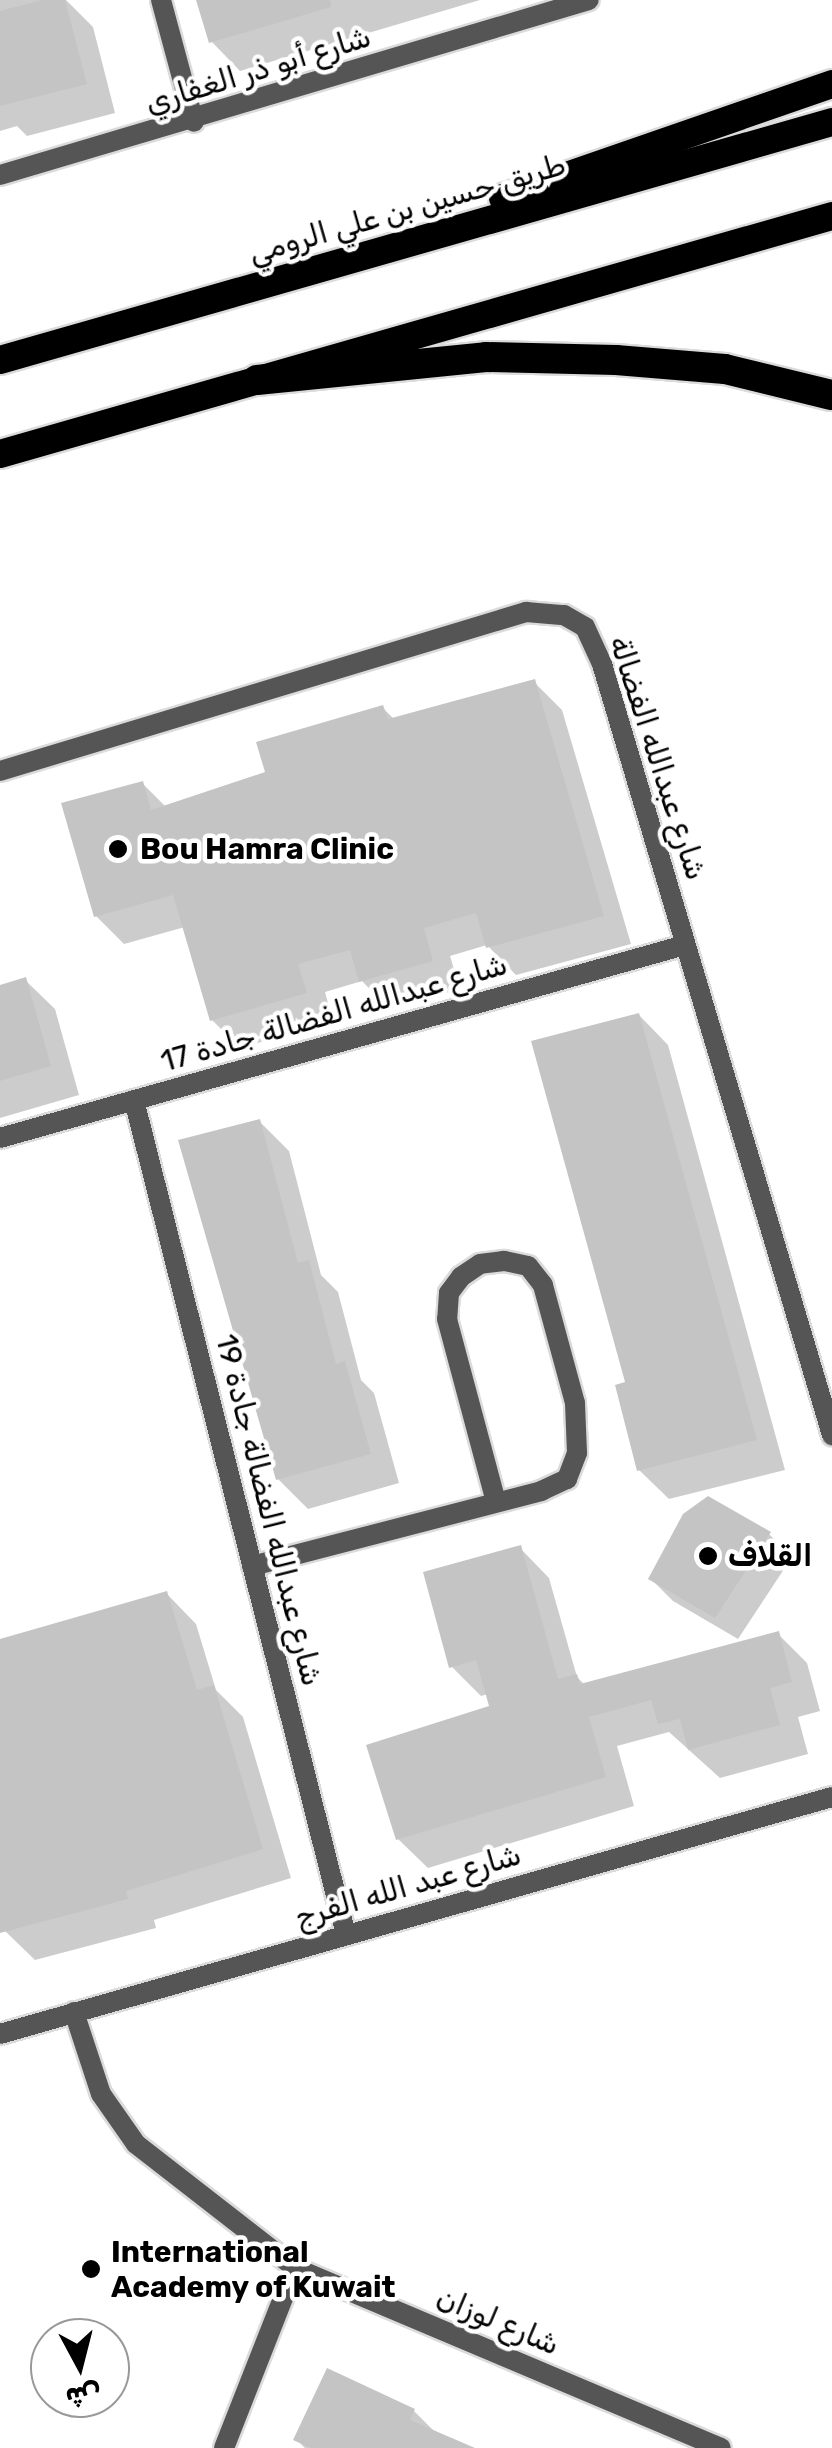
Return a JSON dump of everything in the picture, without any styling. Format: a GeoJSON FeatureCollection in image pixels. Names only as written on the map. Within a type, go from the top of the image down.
{"type":"FeatureCollection","features":[{"type":"Feature","properties":{"kind":"highway"},"geometry":{"type":"LineString","coordinates":[[199,303],[832,84]]}},
{"type":"Feature","properties":{"kind":"highway","name":"طريق حسين بن علي الرومي"},"geometry":{"type":"LineString","coordinates":[[0,360],[832,122]]}},
{"type":"Feature","properties":{"kind":"highway"},"geometry":{"type":"LineString","coordinates":[[0,454],[832,216]]}},
{"type":"Feature","properties":{"kind":"highway"},"geometry":{"type":"LineString","coordinates":[[256,380],[486,357],[579,359],[726,369],[832,395]]}},
{"type":"Feature","properties":{"kind":"street"},"geometry":{"type":"LineString","coordinates":[[161,0],[194,122]]}},
{"type":"Feature","properties":{"kind":"street","name":"شارع أبو ذر الغفاري"},"geometry":{"type":"LineString","coordinates":[[0,175],[194,122],[590,0]]}},
{"type":"Feature","properties":{"kind":"street","name":"شارع عبدالله الفضالة"},"geometry":{"type":"LineString","coordinates":[[0,771],[526,612],[564,616],[584,627],[602,664],[832,1435]]}},
{"type":"Feature","properties":{"kind":"street","name":"شارع عبدالله الفضالة جادة 17"},"geometry":{"type":"LineString","coordinates":[[0,1138],[685,944]]}},
{"type":"Feature","properties":{"kind":"street","name":"شارع عبدالله الفضالة جادة 19"},"geometry":{"type":"LineString","coordinates":[[134,1100],[346,1935]]}},
{"type":"Feature","properties":{"kind":"street"},"geometry":{"type":"LineString","coordinates":[[252,1566],[496,1502],[567,1479],[578,1453],[575,1403],[543,1286],[528,1266],[504,1261],[480,1264],[460,1277],[449,1293],[447,1319],[496,1502]]}},
{"type":"Feature","properties":{"kind":"street","name":"شارع عبد الله الفرج"},"geometry":{"type":"LineString","coordinates":[[0,2034],[832,1797]]}},
{"type":"Feature","properties":{"kind":"street","name":"شارع لوزان"},"geometry":{"type":"LineString","coordinates":[[74,2012],[101,2094],[136,2144],[295,2268],[721,2448]]}},
{"type":"Feature","properties":{"kind":"street"},"geometry":{"type":"LineString","coordinates":[[224,2448],[295,2268]]}},
{"type":"Feature","properties":{"kind":"building"},"geometry":{"type":"Polygon","coordinates":[[[42,0],[65,0],[87,84],[0,106],[0,11],[42,0]]]}},
{"type":"Feature","properties":{"kind":"building"},"geometry":{"type":"Polygon","coordinates":[[[196,0],[330,0],[331,7],[209,43],[196,0]]]}},
{"type":"Feature","properties":{"kind":"building"},"geometry":{"type":"Polygon","coordinates":[[[535,679],[604,916],[486,948],[476,913],[424,928],[433,961],[359,982],[350,950],[298,964],[307,993],[210,1021],[173,895],[94,917],[61,803],[143,781],[151,810],[265,772],[256,742],[383,705],[388,719],[535,679]]]}},
{"type":"Feature","properties":{"kind":"building"},"geometry":{"type":"Polygon","coordinates":[[[26,977],[51,1066],[0,1081],[0,985],[26,977]]]}},
{"type":"Feature","properties":{"kind":"building"},"geometry":{"type":"Polygon","coordinates":[[[639,1013],[757,1440],[637,1471],[615,1385],[625,1382],[531,1041],[639,1013]]]}},
{"type":"Feature","properties":{"kind":"building"},"geometry":{"type":"Polygon","coordinates":[[[260,1119],[298,1263],[309,1260],[336,1364],[345,1361],[371,1454],[276,1480],[178,1140],[260,1119]]]}},
{"type":"Feature","properties":{"kind":"building","name":"القلاف"},"geometry":{"type":"Polygon","coordinates":[[[708,1496],[771,1532],[715,1618],[648,1579],[683,1514],[708,1496]]]}},
{"type":"Feature","properties":{"kind":"building"},"geometry":{"type":"Polygon","coordinates":[[[521,1545],[558,1679],[577,1674],[580,1684],[779,1631],[792,1682],[770,1688],[780,1725],[688,1750],[680,1719],[658,1724],[651,1700],[589,1717],[606,1777],[396,1840],[366,1745],[489,1706],[476,1660],[449,1668],[423,1572],[521,1545]]]}},
{"type":"Feature","properties":{"kind":"building"},"geometry":{"type":"Polygon","coordinates":[[[167,1591],[197,1690],[214,1685],[263,1849],[126,1891],[128,1899],[0,1933],[0,1639],[167,1591]]]}},
{"type":"Feature","properties":{"kind":"building"},"geometry":{"type":"Polygon","coordinates":[[[327,2368],[415,2409],[410,2420],[475,2448],[311,2448],[293,2440],[327,2368]]]}},
{"type":"Feature","properties":{"kind":"place","name":"Bou Hamra Clinic"},"geometry":{"type":"Point","coordinates":[118,849]}},
{"type":"Feature","properties":{"kind":"place","name":"القلاف"},"geometry":{"type":"Point","coordinates":[708,1556]}},
{"type":"Feature","properties":{"kind":"place","name":"International Academy of Kuwait"},"geometry":{"type":"Point","coordinates":[91,2269]}}]}
